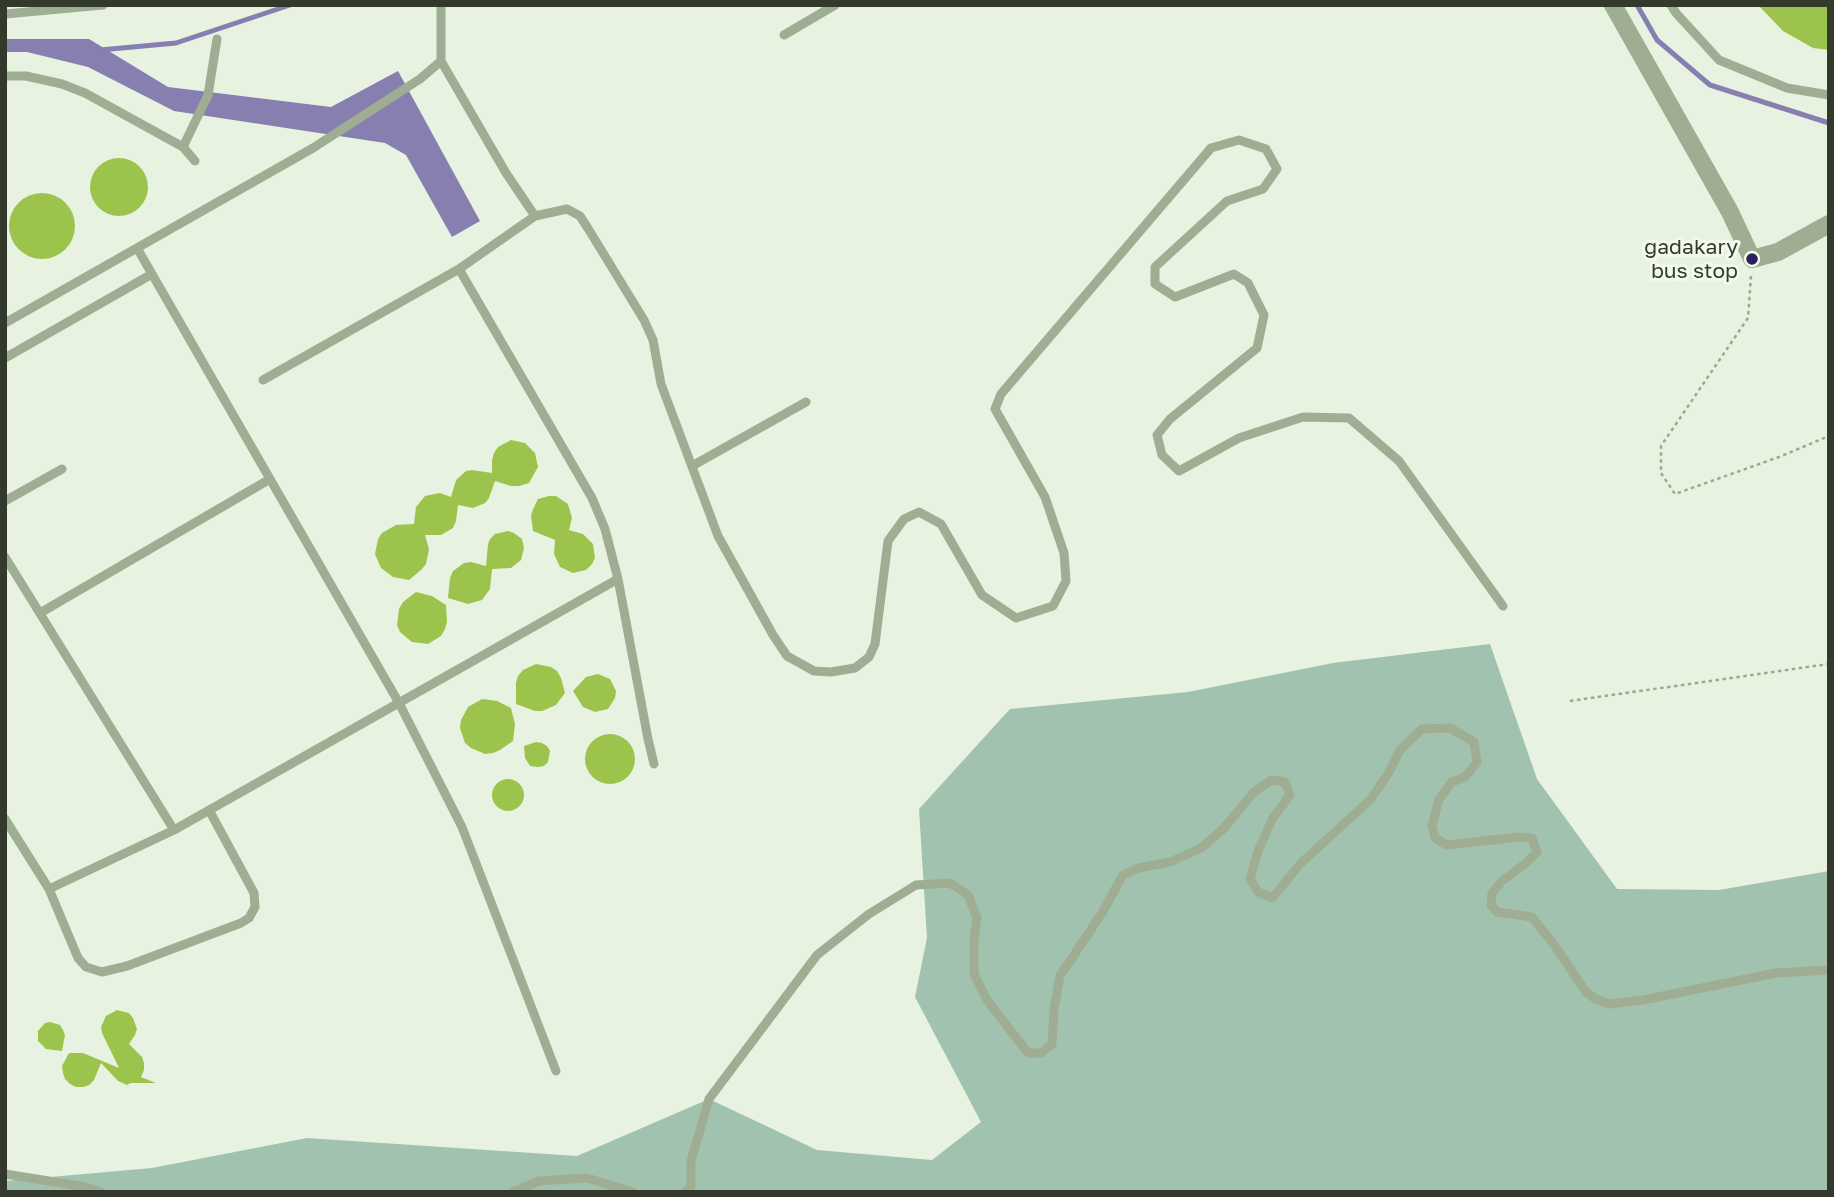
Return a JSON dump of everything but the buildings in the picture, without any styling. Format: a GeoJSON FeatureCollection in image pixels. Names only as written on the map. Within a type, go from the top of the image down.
{"type":"FeatureCollection","features":[{"type":"Feature","properties":{"kind":"street"},"geometry":{"type":"LineString","coordinates":[[1613,5],[1730,212],[1752,259],[1778,252],[1829,224]]}},
{"type":"Feature","properties":{"kind":"lane"},"geometry":{"type":"LineString","coordinates":[[24,5],[32,13]]}},
{"type":"Feature","properties":{"kind":"lane"},"geometry":{"type":"LineString","coordinates":[[5,14],[103,5]]}},
{"type":"Feature","properties":{"kind":"lane"},"geometry":{"type":"LineString","coordinates":[[441,5],[441,61],[506,173],[535,216]]}},
{"type":"Feature","properties":{"kind":"lane"},"geometry":{"type":"LineString","coordinates":[[784,35],[835,5]]}},
{"type":"Feature","properties":{"kind":"lane"},"geometry":{"type":"LineString","coordinates":[[1671,5],[1718,60],[1787,88],[1829,95]]}},
{"type":"Feature","properties":{"kind":"lane"},"geometry":{"type":"LineString","coordinates":[[183,147],[208,95],[217,39]]}},
{"type":"Feature","properties":{"kind":"lane"},"geometry":{"type":"LineString","coordinates":[[5,323],[313,148],[420,79],[441,61]]}},
{"type":"Feature","properties":{"kind":"lane"},"geometry":{"type":"LineString","coordinates":[[5,76],[26,76],[62,83],[85,93],[183,147],[195,161]]}},
{"type":"Feature","properties":{"kind":"lane"},"geometry":{"type":"LineString","coordinates":[[263,380],[459,269],[535,216],[567,209],[580,216],[653,340],[661,384],[718,536],[772,635],[787,656],[814,671],[831,672],[855,668],[869,657],[875,644],[888,541],[904,519],[919,512],[941,524],[982,595],[1016,618],[1053,606],[1066,581],[1064,553],[1045,497],[995,409],[1001,394],[1212,148],[1239,140],[1266,149],[1277,169],[1264,189],[1227,201],[1155,267],[1155,284],[1175,297],[1234,274],[1248,283],[1264,315],[1257,348],[1170,419],[1157,435],[1162,455],[1179,471],[1239,438],[1303,417],[1349,418],[1399,461],[1503,606]]}},
{"type":"Feature","properties":{"kind":"lane"},"geometry":{"type":"LineString","coordinates":[[137,248],[399,704],[462,827],[556,1070]]}},
{"type":"Feature","properties":{"kind":"lane"},"geometry":{"type":"LineString","coordinates":[[459,269],[592,498],[606,529],[654,764]]}},
{"type":"Feature","properties":{"kind":"lane"},"geometry":{"type":"LineString","coordinates":[[5,358],[152,274]]}},
{"type":"Feature","properties":{"kind":"lane"},"geometry":{"type":"LineString","coordinates":[[692,467],[806,402]]}},
{"type":"Feature","properties":{"kind":"lane"},"geometry":{"type":"LineString","coordinates":[[5,501],[62,469]]}},
{"type":"Feature","properties":{"kind":"lane"},"geometry":{"type":"LineString","coordinates":[[40,613],[270,479]]}},
{"type":"Feature","properties":{"kind":"lane"},"geometry":{"type":"LineString","coordinates":[[5,557],[174,830]]}},
{"type":"Feature","properties":{"kind":"lane"},"geometry":{"type":"LineString","coordinates":[[49,889],[174,830],[618,579]]}},
{"type":"Feature","properties":{"kind":"lane"},"geometry":{"type":"LineString","coordinates":[[686,1192],[691,1186],[691,1161],[709,1099],[817,954],[869,914],[916,885],[950,883],[968,895],[977,918],[974,974],[987,1000],[1028,1053],[1041,1053],[1052,1044],[1054,1009],[1060,976],[1102,913],[1123,875],[1138,868],[1170,862],[1201,848],[1223,829],[1254,792],[1271,780],[1285,782],[1290,795],[1273,818],[1258,850],[1250,879],[1258,892],[1272,898],[1301,863],[1370,800],[1400,750],[1422,729],[1450,728],[1474,742],[1477,762],[1465,777],[1452,782],[1439,799],[1432,826],[1435,838],[1447,845],[1531,838],[1537,852],[1492,893],[1490,905],[1497,912],[1532,917],[1586,992],[1596,999],[1610,1004],[1643,1000],[1776,973],[1829,970]]}},
{"type":"Feature","properties":{"kind":"lane"},"geometry":{"type":"LineString","coordinates":[[5,819],[49,889],[78,958],[86,967],[102,971],[127,966],[249,918],[255,907],[254,893],[209,810]]}},
{"type":"Feature","properties":{"kind":"lane"},"geometry":{"type":"LineString","coordinates":[[5,1174],[86,1187],[101,1192]]}},
{"type":"Feature","properties":{"kind":"lane"},"geometry":{"type":"LineString","coordinates":[[513,1192],[539,1181],[587,1178],[634,1192]]}},
{"type":"Feature","properties":{"kind":"path"},"geometry":{"type":"LineString","coordinates":[[1752,259],[1748,318],[1661,446],[1661,473],[1675,494],[1829,436]]}},
{"type":"Feature","properties":{"kind":"path"},"geometry":{"type":"LineString","coordinates":[[1570,701],[1829,664]]}},
{"type":"Feature","properties":{"kind":"green space"},"geometry":{"type":"Polygon","coordinates":[[[1490,644],[1537,779],[1617,889],[1719,890],[1829,871],[1829,1192],[5,1192],[5,1181],[152,1168],[307,1138],[577,1156],[709,1099],[817,1150],[932,1160],[981,1122],[915,997],[927,938],[919,809],[1010,709],[1188,692],[1333,663],[1490,644]]]}},
{"type":"Feature","properties":{"kind":"shaded area"},"geometry":{"type":"Polygon","coordinates":[[[5,39],[89,39],[168,87],[331,107],[398,71],[480,221],[452,237],[406,155],[385,143],[174,111],[88,67],[27,52],[5,52],[5,39]]]}},
{"type":"Feature","properties":{"kind":"waterway"},"geometry":{"type":"LineString","coordinates":[[100,50],[176,43],[290,5]]}},
{"type":"Feature","properties":{"kind":"waterway"},"geometry":{"type":"LineString","coordinates":[[1637,5],[1657,40],[1710,85],[1829,123]]}},
{"type":"Feature","properties":{"kind":"place","name":"gadakary bus stop"},"geometry":{"type":"Point","coordinates":[1752,259]}}]}
